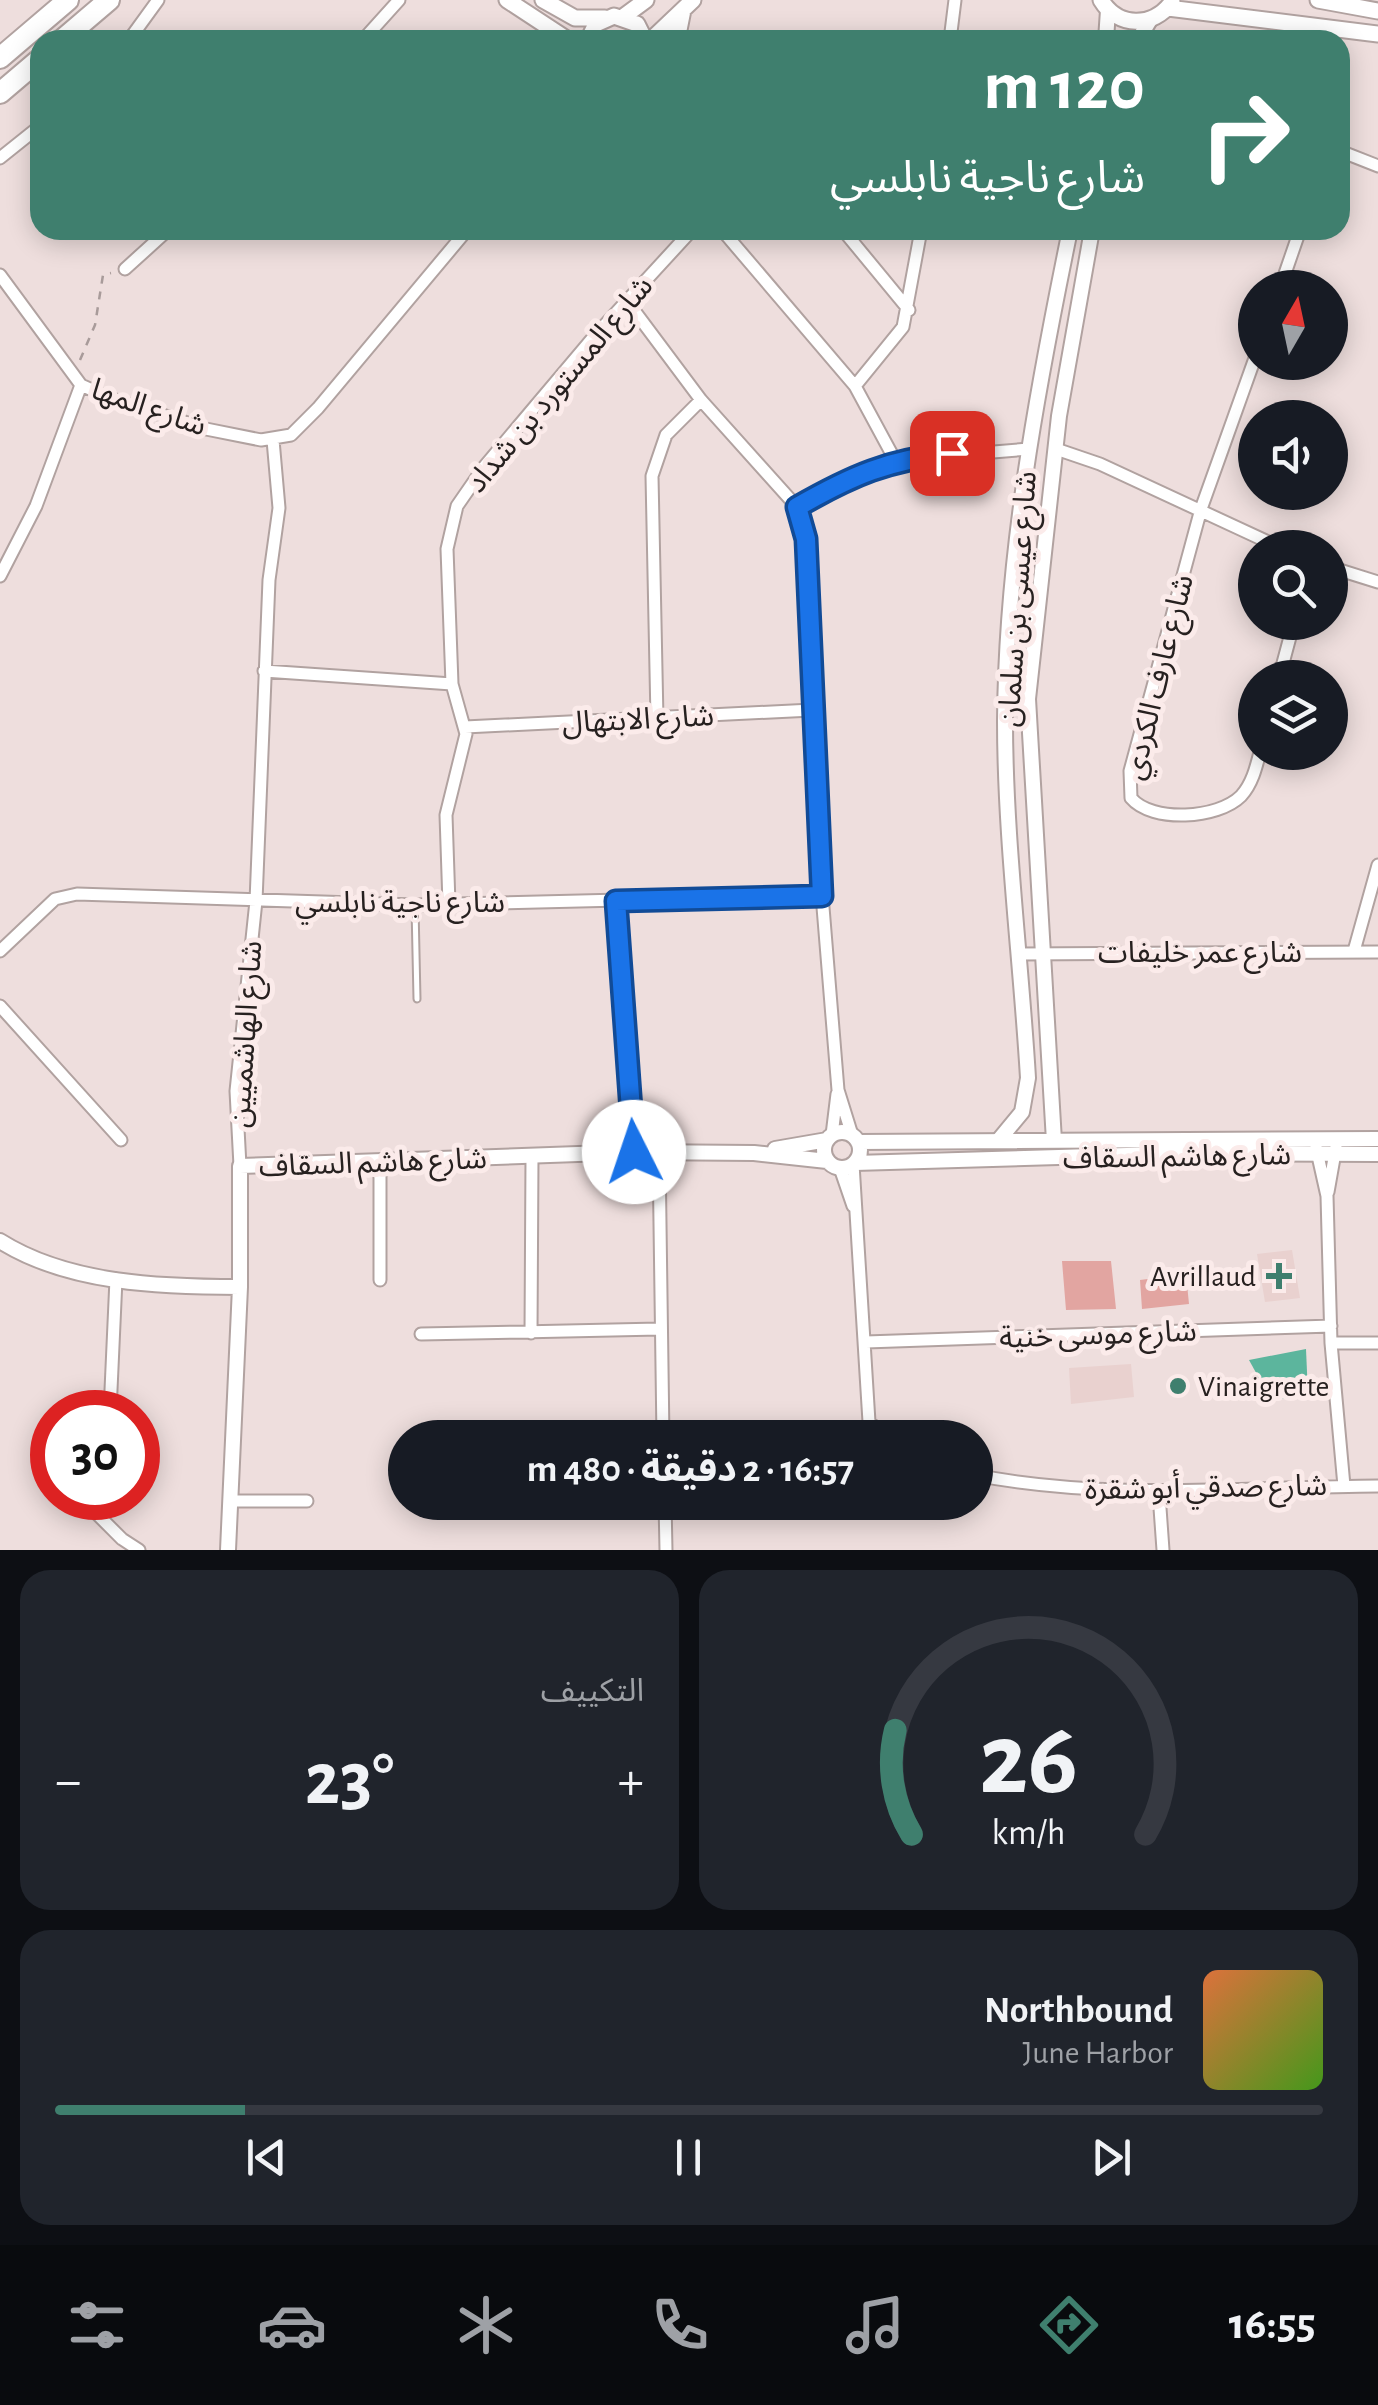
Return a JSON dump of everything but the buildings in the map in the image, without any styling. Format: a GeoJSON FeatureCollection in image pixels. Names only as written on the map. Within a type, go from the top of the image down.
{"type":"FeatureCollection","features":[{"type":"Feature","properties":{"kind":"highway"},"geometry":{"type":"LineString","coordinates":[[33,30],[68,0]]}},
{"type":"Feature","properties":{"kind":"highway"},"geometry":{"type":"LineString","coordinates":[[74,30],[109,0]]}},
{"type":"Feature","properties":{"kind":"highway"},"geometry":{"type":"LineString","coordinates":[[0,58],[30,32]]}},
{"type":"Feature","properties":{"kind":"highway"},"geometry":{"type":"LineString","coordinates":[[0,94],[30,68]]}},
{"type":"Feature","properties":{"kind":"main road"},"geometry":{"type":"LineString","coordinates":[[506,0],[552,30]]}},
{"type":"Feature","properties":{"kind":"main road"},"geometry":{"type":"LineString","coordinates":[[543,0],[576,18],[623,17],[641,30]]}},
{"type":"Feature","properties":{"kind":"main road"},"geometry":{"type":"LineString","coordinates":[[623,17],[646,0]]}},
{"type":"Feature","properties":{"kind":"main road"},"geometry":{"type":"LineString","coordinates":[[1324,1],[1378,11]]}},
{"type":"Feature","properties":{"kind":"main road"},"geometry":{"type":"LineString","coordinates":[[659,30],[689,3]]}},
{"type":"Feature","properties":{"kind":"main road"},"geometry":{"type":"LineString","coordinates":[[680,30],[689,3]]}},
{"type":"Feature","properties":{"kind":"main road"},"geometry":{"type":"LineString","coordinates":[[1102,3],[1127,21],[1150,20],[1170,4],[1378,34]]}},
{"type":"Feature","properties":{"kind":"main road"},"geometry":{"type":"LineString","coordinates":[[596,30],[605,18]]}},
{"type":"Feature","properties":{"kind":"main road"},"geometry":{"type":"LineString","coordinates":[[542,24],[544,30]]}},
{"type":"Feature","properties":{"kind":"street"},"geometry":{"type":"LineString","coordinates":[[136,30],[158,0]]}},
{"type":"Feature","properties":{"kind":"street"},"geometry":{"type":"LineString","coordinates":[[371,30],[398,0]]}},
{"type":"Feature","properties":{"kind":"street"},"geometry":{"type":"LineString","coordinates":[[951,30],[955,0]]}},
{"type":"Feature","properties":{"kind":"street"},"geometry":{"type":"LineString","coordinates":[[1102,3],[1105,30]]}},
{"type":"Feature","properties":{"kind":"street"},"geometry":{"type":"LineString","coordinates":[[1144,30],[1150,20]]}},
{"type":"Feature","properties":{"kind":"street"},"geometry":{"type":"LineString","coordinates":[[0,158],[30,134]]}},
{"type":"Feature","properties":{"kind":"street"},"geometry":{"type":"LineString","coordinates":[[1350,155],[1378,166]]}},
{"type":"Feature","properties":{"kind":"street"},"geometry":{"type":"LineString","coordinates":[[126,269],[157,240]]}},
{"type":"Feature","properties":{"kind":"street","name":"شارع المها"},"geometry":{"type":"LineString","coordinates":[[3,286],[81,386],[206,430],[273,440],[291,434],[318,408],[459,240]]}},
{"type":"Feature","properties":{"kind":"street","name":"شارع المستورد بن شداد"},"geometry":{"type":"LineString","coordinates":[[449,904],[445,826],[466,742],[452,684],[447,549],[457,506],[484,467],[683,240]]}},
{"type":"Feature","properties":{"kind":"street"},"geometry":{"type":"LineString","coordinates":[[731,240],[855,386],[895,460]]}},
{"type":"Feature","properties":{"kind":"street"},"geometry":{"type":"LineString","coordinates":[[851,240],[909,310]]}},
{"type":"Feature","properties":{"kind":"street"},"geometry":{"type":"LineString","coordinates":[[855,386],[903,327],[920,240]]}},
{"type":"Feature","properties":{"kind":"street","name":"شارع عيسى بن سلمان"},"geometry":{"type":"LineString","coordinates":[[998,1141],[1022,1112],[1026,1096],[1005,722],[1011,622],[1029,450],[1068,240]]}},
{"type":"Feature","properties":{"kind":"street","name":"شارع عيسى بن سلمان"},"geometry":{"type":"LineString","coordinates":[[1054,1141],[1029,759],[1034,627],[1056,449],[1090,240]]}},
{"type":"Feature","properties":{"kind":"street"},"geometry":{"type":"LineString","coordinates":[[1286,270],[1297,240]]}},
{"type":"Feature","properties":{"kind":"street"},"geometry":{"type":"LineString","coordinates":[[627,301],[701,400],[797,507],[806,539],[822,896],[838,1090],[830,1138],[844,1164],[858,1215],[870,1420]]}},
{"type":"Feature","properties":{"kind":"street"},"geometry":{"type":"LineString","coordinates":[[1201,509],[1247,380]]}},
{"type":"Feature","properties":{"kind":"street"},"geometry":{"type":"LineString","coordinates":[[0,576],[36,506],[81,386]]}},
{"type":"Feature","properties":{"kind":"street"},"geometry":{"type":"LineString","coordinates":[[657,719],[652,476],[666,436],[701,400]]}},
{"type":"Feature","properties":{"kind":"street","name":"شارع الهاشميين"},"geometry":{"type":"LineString","coordinates":[[240,1166],[236,1091],[256,901],[268,580],[279,508],[273,440]]}},
{"type":"Feature","properties":{"kind":"street"},"geometry":{"type":"LineString","coordinates":[[1056,449],[1244,530]]}},
{"type":"Feature","properties":{"kind":"street"},"geometry":{"type":"LineString","coordinates":[[797,507],[854,474],[895,460],[1029,450]]}},
{"type":"Feature","properties":{"kind":"street","name":"شارع عارف الكردي"},"geometry":{"type":"LineString","coordinates":[[1201,509],[1130,770],[1131,798],[1143,810],[1159,814],[1219,808],[1245,791],[1253,770]]}},
{"type":"Feature","properties":{"kind":"street"},"geometry":{"type":"LineString","coordinates":[[1348,573],[1378,582]]}},
{"type":"Feature","properties":{"kind":"street"},"geometry":{"type":"LineString","coordinates":[[1011,622],[1034,627]]}},
{"type":"Feature","properties":{"kind":"street"},"geometry":{"type":"LineString","coordinates":[[264,672],[452,684]]}},
{"type":"Feature","properties":{"kind":"street","name":"شارع الابتهال"},"geometry":{"type":"LineString","coordinates":[[465,726],[812,710]]}},
{"type":"Feature","properties":{"kind":"street"},"geometry":{"type":"LineString","coordinates":[[1354,952],[1378,865]]}},
{"type":"Feature","properties":{"kind":"street","name":"شارع ناجية نابلسي"},"geometry":{"type":"LineString","coordinates":[[0,951],[41,910],[67,895],[415,905],[822,896]]}},
{"type":"Feature","properties":{"kind":"street"},"geometry":{"type":"LineString","coordinates":[[616,901],[634,1152]]}},
{"type":"Feature","properties":{"kind":"street","name":"شارع عمر خليفات"},"geometry":{"type":"LineString","coordinates":[[1021,954],[1378,952]]}},
{"type":"Feature","properties":{"kind":"street"},"geometry":{"type":"LineString","coordinates":[[0,1006],[121,1140]]}},
{"type":"Feature","properties":{"kind":"street"},"geometry":{"type":"LineString","coordinates":[[838,1090],[855,1138],[844,1164]]}},
{"type":"Feature","properties":{"kind":"street","name":"شارع هاشم السقاف"},"geometry":{"type":"LineString","coordinates":[[754,1152],[830,1138],[1315,1139],[1378,1154]]}},
{"type":"Feature","properties":{"kind":"street"},"geometry":{"type":"LineString","coordinates":[[1315,1139],[1327,1196],[1330,1326],[1344,1486]]}},
{"type":"Feature","properties":{"kind":"street","name":"شارع هاشم السقاف"},"geometry":{"type":"LineString","coordinates":[[240,1288],[240,1166],[634,1152],[754,1152],[844,1164],[1196,1152],[1318,1155],[1336,1147],[1378,1139]]}},
{"type":"Feature","properties":{"kind":"street"},"geometry":{"type":"LineString","coordinates":[[1327,1196],[1336,1147]]}},
{"type":"Feature","properties":{"kind":"street"},"geometry":{"type":"LineString","coordinates":[[659,1152],[662,1420]]}},
{"type":"Feature","properties":{"kind":"street"},"geometry":{"type":"LineString","coordinates":[[531,1333],[532,1157]]}},
{"type":"Feature","properties":{"kind":"street"},"geometry":{"type":"LineString","coordinates":[[380,1161],[380,1280]]}},
{"type":"Feature","properties":{"kind":"street"},"geometry":{"type":"LineString","coordinates":[[0,1241],[51,1264],[116,1278],[240,1288],[228,1550]]}},
{"type":"Feature","properties":{"kind":"street"},"geometry":{"type":"LineString","coordinates":[[111,1390],[116,1278]]}},
{"type":"Feature","properties":{"kind":"street","name":"شارع موسى خنية"},"geometry":{"type":"LineString","coordinates":[[866,1342],[1330,1326]]}},
{"type":"Feature","properties":{"kind":"street"},"geometry":{"type":"LineString","coordinates":[[422,1334],[659,1329]]}},
{"type":"Feature","properties":{"kind":"street"},"geometry":{"type":"LineString","coordinates":[[1332,1344],[1378,1344]]}},
{"type":"Feature","properties":{"kind":"street","name":"شارع صدقي أبو شقرة"},"geometry":{"type":"LineString","coordinates":[[993,1478],[1040,1487],[1158,1494],[1378,1486]]}},
{"type":"Feature","properties":{"kind":"street"},"geometry":{"type":"LineString","coordinates":[[1158,1494],[1162,1550]]}},
{"type":"Feature","properties":{"kind":"street"},"geometry":{"type":"LineString","coordinates":[[231,1501],[307,1501]]}},
{"type":"Feature","properties":{"kind":"street"},"geometry":{"type":"LineString","coordinates":[[102,1520],[122,1540],[139,1550]]}},
{"type":"Feature","properties":{"kind":"street"},"geometry":{"type":"LineString","coordinates":[[665,1520],[666,1550]]}},
{"type":"Feature","properties":{"kind":"lane"},"geometry":{"type":"LineString","coordinates":[[415,905],[416,999]]}},
{"type":"Feature","properties":{"kind":"path"},"geometry":{"type":"LineString","coordinates":[[70,373],[85,354],[103,276],[126,269]]}},
{"type":"Feature","properties":{"kind":"shaded area","name":"Avrillaud"},"geometry":{"type":"Polygon","coordinates":[[[1292,1250],[1300,1298],[1265,1302],[1257,1254],[1292,1250]]]}},
{"type":"Feature","properties":{"kind":"shaded area"},"geometry":{"type":"Polygon","coordinates":[[[1062,1261],[1111,1261],[1116,1309],[1066,1310],[1062,1261]]]}},
{"type":"Feature","properties":{"kind":"shaded area"},"geometry":{"type":"Polygon","coordinates":[[[1186,1274],[1189,1304],[1142,1309],[1140,1280],[1186,1274]]]}},
{"type":"Feature","properties":{"kind":"shaded area"},"geometry":{"type":"Polygon","coordinates":[[[1306,1349],[1308,1395],[1271,1400],[1249,1360],[1306,1349]]]}},
{"type":"Feature","properties":{"kind":"shaded area"},"geometry":{"type":"Polygon","coordinates":[[[1131,1364],[1134,1397],[1071,1404],[1069,1368],[1131,1364]]]}},
{"type":"Feature","properties":{"kind":"place","name":"Avrillaud"},"geometry":{"type":"Point","coordinates":[1279,1276]}},
{"type":"Feature","properties":{"kind":"place","name":"Vinaigrette"},"geometry":{"type":"Point","coordinates":[1178,1386]}},
{"type":"Feature","properties":{"kind":"route"},"geometry":{"type":"LineString","coordinates":[[634,1152],[616,901],[822,896],[806,539],[797,507],[854,474],[895,460],[952,453]]}}]}
